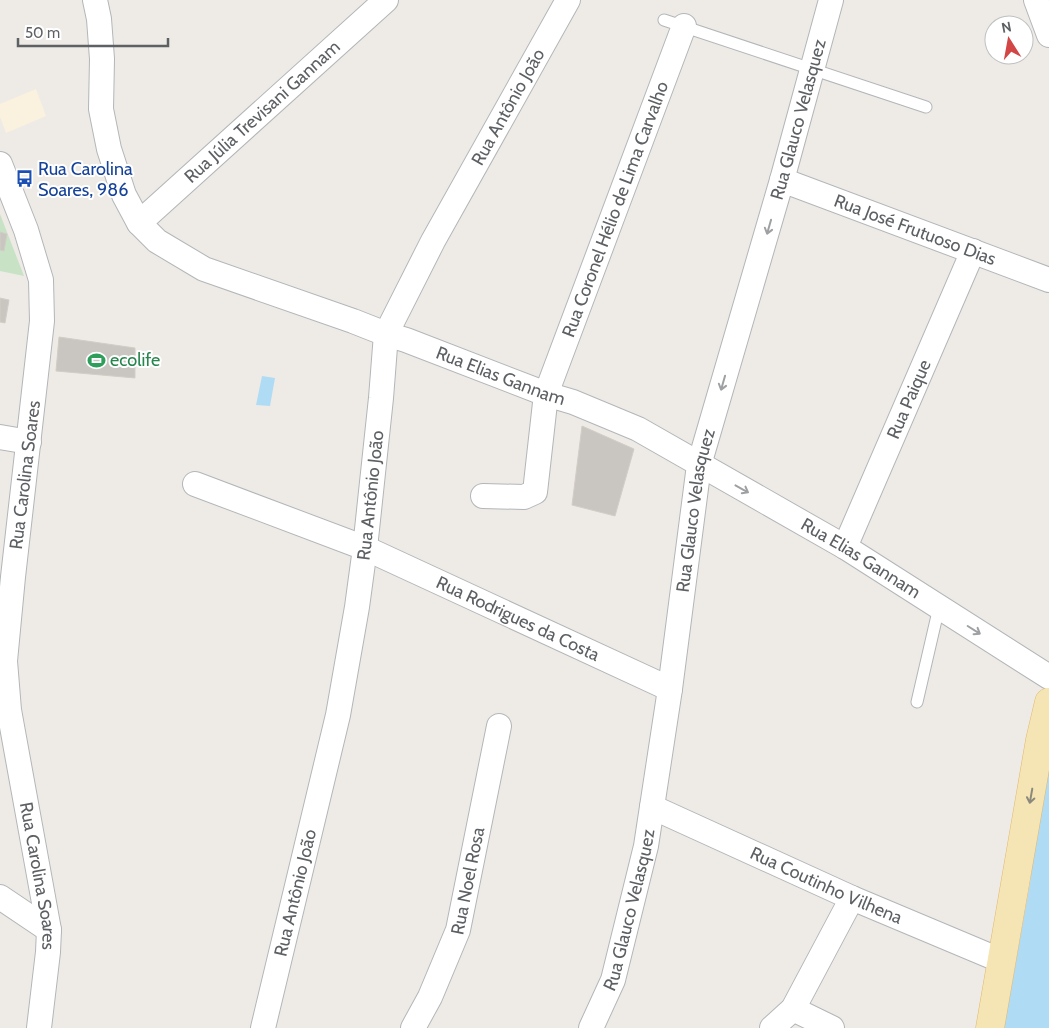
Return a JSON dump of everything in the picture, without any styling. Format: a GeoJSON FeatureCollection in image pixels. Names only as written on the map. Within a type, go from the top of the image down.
{"type":"FeatureCollection","features":[{"type":"Feature","properties":{"kind":"main road"},"geometry":{"type":"LineString","coordinates":[[990,1028],[1040,740],[1049,702]]}},
{"type":"Feature","properties":{"kind":"street","name":"Rua Elias Gannam"},"geometry":{"type":"LineString","coordinates":[[94,0],[99,19],[102,59],[101,109],[107,141],[124,195],[139,223],[157,241],[204,269],[406,340],[546,394],[573,402],[638,429],[845,546],[1049,677]]}},
{"type":"Feature","properties":{"kind":"street","name":"Rua Júlia Trevisani Gannam"},"geometry":{"type":"LineString","coordinates":[[139,223],[386,0]]}},
{"type":"Feature","properties":{"kind":"street","name":"Rua Antônio João"},"geometry":{"type":"LineString","coordinates":[[263,1028],[338,715],[357,607],[365,548],[386,334],[433,241],[568,0]]}},
{"type":"Feature","properties":{"kind":"street","name":"Rua Glauco Velasquez"},"geometry":{"type":"LineString","coordinates":[[591,1028],[612,980],[646,846],[670,689],[699,465],[782,180],[831,0]]}},
{"type":"Feature","properties":{"kind":"street"},"geometry":{"type":"LineString","coordinates":[[1036,0],[1049,34]]}},
{"type":"Feature","properties":{"kind":"street","name":"Rua Coronel Hélio de Lima Carvalho"},"geometry":{"type":"LineString","coordinates":[[483,496],[524,497],[535,492],[546,394],[674,23]]}},
{"type":"Feature","properties":{"kind":"street","name":"Rua Carolina Soares"},"geometry":{"type":"LineString","coordinates":[[0,164],[26,230],[41,280],[42,321],[29,442],[6,576],[5,661],[9,710],[49,930],[39,1028]]}},
{"type":"Feature","properties":{"kind":"street","name":"Rua José Frutuoso Dias"},"geometry":{"type":"LineString","coordinates":[[782,180],[1049,280]]}},
{"type":"Feature","properties":{"kind":"street","name":"Rua Paique"},"geometry":{"type":"LineString","coordinates":[[845,546],[973,251]]}},
{"type":"Feature","properties":{"kind":"street"},"geometry":{"type":"LineString","coordinates":[[0,437],[29,442]]}},
{"type":"Feature","properties":{"kind":"street","name":"Rua Rodrigues da Costa"},"geometry":{"type":"LineString","coordinates":[[195,484],[365,548],[670,689]]}},
{"type":"Feature","properties":{"kind":"street","name":"Rua Noel Rosa"},"geometry":{"type":"LineString","coordinates":[[413,1028],[430,997],[458,930],[499,726]]}},
{"type":"Feature","properties":{"kind":"street","name":"Rua Coutinho Vilhena"},"geometry":{"type":"LineString","coordinates":[[652,807],[852,898],[1002,961]]}},
{"type":"Feature","properties":{"kind":"street"},"geometry":{"type":"LineString","coordinates":[[772,1028],[793,1009],[852,898]]}},
{"type":"Feature","properties":{"kind":"street"},"geometry":{"type":"LineString","coordinates":[[2,902],[49,930]]}},
{"type":"Feature","properties":{"kind":"street"},"geometry":{"type":"LineString","coordinates":[[793,1009],[832,1028]]}},
{"type":"Feature","properties":{"kind":"lane","name":"Rua Coronel Hélio de Lima Carvalho"},"geometry":{"type":"LineString","coordinates":[[674,23],[926,107]]}},
{"type":"Feature","properties":{"kind":"lane"},"geometry":{"type":"LineString","coordinates":[[917,702],[938,607]]}},
{"type":"Feature","properties":{"kind":"shaded area"},"geometry":{"type":"Polygon","coordinates":[[[36,89],[46,116],[6,133],[0,117],[0,104],[36,89]]]}},
{"type":"Feature","properties":{"kind":"green space"},"geometry":{"type":"Polygon","coordinates":[[[0,214],[24,276],[0,271],[0,214]]]}},
{"type":"Feature","properties":{"kind":"water"},"geometry":{"type":"Polygon","coordinates":[[[262,376],[275,378],[270,406],[256,405],[262,376]]]}},
{"type":"Feature","properties":{"kind":"water"},"geometry":{"type":"Polygon","coordinates":[[[1049,766],[1049,1028],[1004,1028],[1030,883],[1036,831],[1049,766]]]}},
{"type":"Feature","properties":{"kind":"building"},"geometry":{"type":"Polygon","coordinates":[[[0,232],[7,234],[4,251],[0,250],[0,232]]]}},
{"type":"Feature","properties":{"kind":"building"},"geometry":{"type":"Polygon","coordinates":[[[0,298],[9,300],[5,323],[0,322],[0,298]]]}},
{"type":"Feature","properties":{"kind":"building","name":"ecolife"},"geometry":{"type":"Polygon","coordinates":[[[59,337],[135,348],[135,378],[56,371],[59,337]]]}},
{"type":"Feature","properties":{"kind":"building"},"geometry":{"type":"Polygon","coordinates":[[[582,426],[634,449],[615,516],[572,505],[582,426]]]}},
{"type":"Feature","properties":{"kind":"place","name":"Rua Carolina Soares, 986"},"geometry":{"type":"Point","coordinates":[24,179]}},
{"type":"Feature","properties":{"kind":"place","name":"ecolife"},"geometry":{"type":"Point","coordinates":[96,360]}}]}
